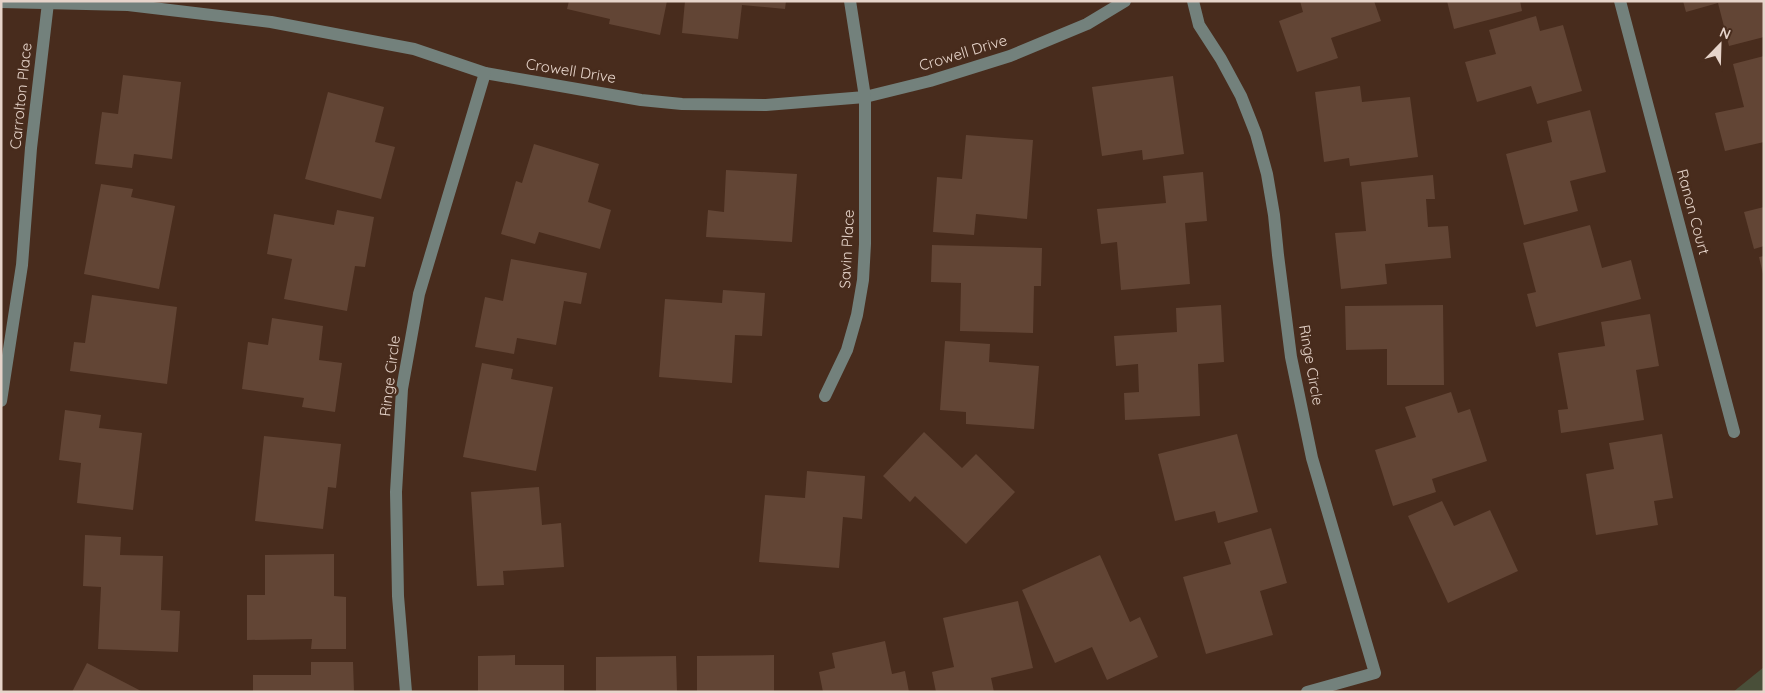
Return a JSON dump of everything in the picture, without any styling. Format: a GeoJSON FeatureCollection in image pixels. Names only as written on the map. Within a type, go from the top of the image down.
{"type":"FeatureCollection","features":[{"type":"Feature","properties":{"kind":"street","name":"Savin Place"},"geometry":{"type":"LineString","coordinates":[[825,396],[846,350],[857,315],[863,280],[865,244],[864,97],[850,1]]}},
{"type":"Feature","properties":{"kind":"street","name":"Crowell Drive"},"geometry":{"type":"LineString","coordinates":[[1,2],[128,5],[271,22],[414,49],[484,74],[641,100],[682,104],[766,105],[864,97],[930,81],[1010,56],[1087,24],[1124,1]]}},
{"type":"Feature","properties":{"kind":"street","name":"Ringe Circle"},"geometry":{"type":"LineString","coordinates":[[1193,1],[1199,25],[1221,59],[1241,96],[1256,134],[1267,174],[1274,215],[1291,357],[1312,458],[1375,672],[1307,692]]}},
{"type":"Feature","properties":{"kind":"street","name":"Ranon Court"},"geometry":{"type":"LineString","coordinates":[[1620,1],[1734,432]]}},
{"type":"Feature","properties":{"kind":"street","name":"Carrolton Place"},"geometry":{"type":"LineString","coordinates":[[1,401],[22,265],[31,148],[48,3]]}},
{"type":"Feature","properties":{"kind":"street","name":"Ringe Circle"},"geometry":{"type":"LineString","coordinates":[[406,692],[398,596],[396,492],[402,389],[419,294],[484,74]]}},
{"type":"Feature","properties":{"kind":"green space"},"geometry":{"type":"Polygon","coordinates":[[[1764,667],[1764,692],[1733,692],[1764,667]]]}},
{"type":"Feature","properties":{"kind":"building"},"geometry":{"type":"Polygon","coordinates":[[[569,1],[667,1],[660,35],[609,24],[610,19],[567,9],[569,1]]]}},
{"type":"Feature","properties":{"kind":"building"},"geometry":{"type":"Polygon","coordinates":[[[685,1],[786,1],[785,9],[742,5],[738,39],[682,33],[685,1]]]}},
{"type":"Feature","properties":{"kind":"building"},"geometry":{"type":"Polygon","coordinates":[[[1300,1],[1374,1],[1381,21],[1331,38],[1338,58],[1297,72],[1279,21],[1303,12],[1300,1]]]}},
{"type":"Feature","properties":{"kind":"building"},"geometry":{"type":"Polygon","coordinates":[[[1447,1],[1520,1],[1522,11],[1454,29],[1447,1]]]}},
{"type":"Feature","properties":{"kind":"building"},"geometry":{"type":"Polygon","coordinates":[[[1683,1],[1764,1],[1764,37],[1729,46],[1718,3],[1686,12],[1683,1]]]}},
{"type":"Feature","properties":{"kind":"building"},"geometry":{"type":"Polygon","coordinates":[[[1536,16],[1540,31],[1563,25],[1582,91],[1537,104],[1531,86],[1477,102],[1465,62],[1496,54],[1489,30],[1536,16]]]}},
{"type":"Feature","properties":{"kind":"building"},"geometry":{"type":"Polygon","coordinates":[[[1764,56],[1764,142],[1725,151],[1715,113],[1744,107],[1733,64],[1764,56]]]}},
{"type":"Feature","properties":{"kind":"building"},"geometry":{"type":"Polygon","coordinates":[[[123,75],[181,82],[172,159],[134,154],[132,168],[95,164],[102,112],[118,114],[123,75]]]}},
{"type":"Feature","properties":{"kind":"building"},"geometry":{"type":"Polygon","coordinates":[[[1173,76],[1184,154],[1143,160],[1142,150],[1102,156],[1092,87],[1173,76]]]}},
{"type":"Feature","properties":{"kind":"building"},"geometry":{"type":"Polygon","coordinates":[[[1360,86],[1362,102],[1410,97],[1418,157],[1350,166],[1349,158],[1324,162],[1315,92],[1360,86]]]}},
{"type":"Feature","properties":{"kind":"building"},"geometry":{"type":"Polygon","coordinates":[[[328,92],[384,107],[375,142],[395,147],[381,199],[305,179],[328,92]]]}},
{"type":"Feature","properties":{"kind":"building"},"geometry":{"type":"Polygon","coordinates":[[[1590,110],[1606,172],[1570,181],[1578,211],[1524,225],[1506,154],[1552,142],[1547,121],[1590,110]]]}},
{"type":"Feature","properties":{"kind":"building"},"geometry":{"type":"Polygon","coordinates":[[[966,135],[1033,140],[1027,219],[976,214],[974,235],[933,232],[937,177],[962,179],[966,135]]]}},
{"type":"Feature","properties":{"kind":"building"},"geometry":{"type":"Polygon","coordinates":[[[534,144],[599,164],[588,202],[611,210],[600,249],[539,232],[535,244],[501,234],[516,181],[522,183],[534,144]]]}},
{"type":"Feature","properties":{"kind":"building"},"geometry":{"type":"Polygon","coordinates":[[[726,170],[797,174],[792,242],[706,237],[708,210],[724,212],[726,170]]]}},
{"type":"Feature","properties":{"kind":"building"},"geometry":{"type":"Polygon","coordinates":[[[1203,172],[1207,221],[1185,223],[1190,284],[1121,290],[1117,242],[1101,244],[1097,209],[1166,203],[1163,176],[1203,172]]]}},
{"type":"Feature","properties":{"kind":"building"},"geometry":{"type":"Polygon","coordinates":[[[1433,175],[1435,199],[1426,199],[1428,227],[1448,226],[1451,258],[1385,264],[1387,284],[1341,289],[1335,233],[1366,231],[1361,182],[1433,175]]]}},
{"type":"Feature","properties":{"kind":"building"},"geometry":{"type":"Polygon","coordinates":[[[101,184],[133,189],[131,197],[175,206],[159,289],[84,274],[101,184]]]}},
{"type":"Feature","properties":{"kind":"building"},"geometry":{"type":"Polygon","coordinates":[[[1764,207],[1764,246],[1754,249],[1744,212],[1764,207]]]}},
{"type":"Feature","properties":{"kind":"building"},"geometry":{"type":"Polygon","coordinates":[[[337,210],[374,217],[365,267],[355,266],[347,311],[284,299],[292,259],[267,254],[274,214],[334,225],[337,210]]]}},
{"type":"Feature","properties":{"kind":"building"},"geometry":{"type":"Polygon","coordinates":[[[1590,225],[1602,268],[1631,260],[1641,299],[1536,327],[1527,294],[1536,292],[1523,243],[1590,225]]]}},
{"type":"Feature","properties":{"kind":"building"},"geometry":{"type":"Polygon","coordinates":[[[932,245],[1042,248],[1041,286],[1034,286],[1033,333],[960,331],[961,283],[931,282],[932,245]]]}},
{"type":"Feature","properties":{"kind":"building"},"geometry":{"type":"Polygon","coordinates":[[[1764,256],[1764,274],[1763,274],[1759,257],[1764,256]]]}},
{"type":"Feature","properties":{"kind":"building"},"geometry":{"type":"Polygon","coordinates":[[[511,259],[587,273],[581,304],[564,301],[556,345],[517,338],[514,354],[475,347],[485,297],[503,301],[511,259]]]}},
{"type":"Feature","properties":{"kind":"building"},"geometry":{"type":"Polygon","coordinates":[[[723,290],[765,293],[762,336],[735,335],[732,383],[659,377],[665,299],[722,303],[723,290]]]}},
{"type":"Feature","properties":{"kind":"building"},"geometry":{"type":"Polygon","coordinates":[[[92,295],[177,307],[167,384],[70,371],[74,342],[85,343],[92,295]]]}},
{"type":"Feature","properties":{"kind":"building"},"geometry":{"type":"Polygon","coordinates":[[[1221,305],[1224,362],[1198,364],[1200,416],[1125,420],[1124,393],[1139,392],[1138,364],[1116,366],[1114,336],[1177,332],[1176,308],[1221,305]]]}},
{"type":"Feature","properties":{"kind":"building"},"geometry":{"type":"Polygon","coordinates":[[[1443,305],[1444,385],[1387,385],[1387,349],[1346,350],[1345,306],[1443,305]]]}},
{"type":"Feature","properties":{"kind":"building"},"geometry":{"type":"Polygon","coordinates":[[[1650,314],[1659,366],[1636,370],[1644,420],[1561,433],[1558,410],[1568,409],[1558,353],[1605,346],[1601,322],[1650,314]]]}},
{"type":"Feature","properties":{"kind":"building"},"geometry":{"type":"Polygon","coordinates":[[[272,318],[323,326],[319,360],[342,363],[335,412],[302,407],[304,398],[242,389],[248,342],[268,345],[272,318]]]}},
{"type":"Feature","properties":{"kind":"building"},"geometry":{"type":"Polygon","coordinates":[[[945,341],[990,344],[989,362],[1039,366],[1034,429],[966,424],[966,412],[940,410],[945,341]]]}},
{"type":"Feature","properties":{"kind":"building"},"geometry":{"type":"Polygon","coordinates":[[[482,363],[513,369],[511,379],[553,387],[536,471],[463,457],[482,363]]]}},
{"type":"Feature","properties":{"kind":"building"},"geometry":{"type":"Polygon","coordinates":[[[1451,392],[1458,413],[1470,409],[1487,461],[1432,479],[1436,492],[1393,506],[1375,450],[1416,437],[1405,407],[1451,392]]]}},
{"type":"Feature","properties":{"kind":"building"},"geometry":{"type":"Polygon","coordinates":[[[65,410],[101,415],[99,428],[142,433],[133,510],[77,503],[81,463],[59,460],[65,410]]]}},
{"type":"Feature","properties":{"kind":"building"},"geometry":{"type":"Polygon","coordinates":[[[924,432],[962,468],[976,454],[1015,492],[966,544],[915,496],[910,502],[883,476],[924,432]]]}},
{"type":"Feature","properties":{"kind":"building"},"geometry":{"type":"Polygon","coordinates":[[[1237,434],[1258,512],[1218,523],[1215,511],[1175,521],[1158,454],[1237,434]]]}},
{"type":"Feature","properties":{"kind":"building"},"geometry":{"type":"Polygon","coordinates":[[[1662,434],[1673,498],[1654,501],[1658,525],[1596,535],[1586,474],[1614,469],[1609,443],[1662,434]]]}},
{"type":"Feature","properties":{"kind":"building"},"geometry":{"type":"Polygon","coordinates":[[[264,436],[341,444],[336,488],[328,487],[323,529],[255,521],[264,436]]]}},
{"type":"Feature","properties":{"kind":"building"},"geometry":{"type":"Polygon","coordinates":[[[807,471],[865,476],[862,519],[843,517],[839,568],[759,562],[765,495],[805,498],[807,471]]]}},
{"type":"Feature","properties":{"kind":"building"},"geometry":{"type":"Polygon","coordinates":[[[539,487],[542,525],[561,523],[564,567],[503,571],[504,585],[477,586],[471,492],[539,487]]]}},
{"type":"Feature","properties":{"kind":"building"},"geometry":{"type":"Polygon","coordinates":[[[1442,501],[1454,526],[1490,510],[1518,571],[1448,603],[1408,516],[1442,501]]]}},
{"type":"Feature","properties":{"kind":"building"},"geometry":{"type":"Polygon","coordinates":[[[1271,528],[1287,583],[1260,591],[1273,635],[1206,654],[1183,577],[1231,564],[1224,542],[1271,528]]]}},
{"type":"Feature","properties":{"kind":"building"},"geometry":{"type":"Polygon","coordinates":[[[85,535],[121,537],[120,555],[163,556],[161,610],[180,611],[178,652],[98,649],[101,587],[83,586],[85,535]]]}},
{"type":"Feature","properties":{"kind":"building"},"geometry":{"type":"Polygon","coordinates":[[[334,554],[334,596],[346,597],[346,649],[311,649],[312,639],[247,640],[247,595],[265,595],[265,555],[334,554]]]}},
{"type":"Feature","properties":{"kind":"building"},"geometry":{"type":"Polygon","coordinates":[[[1100,555],[1130,622],[1140,617],[1158,657],[1107,680],[1092,647],[1055,663],[1022,590],[1100,555]]]}},
{"type":"Feature","properties":{"kind":"building"},"geometry":{"type":"Polygon","coordinates":[[[1018,601],[1033,668],[991,678],[994,692],[936,692],[932,672],[954,667],[943,618],[1018,601]]]}},
{"type":"Feature","properties":{"kind":"building"},"geometry":{"type":"Polygon","coordinates":[[[885,641],[892,674],[905,671],[909,692],[823,692],[819,672],[835,668],[832,653],[885,641]]]}},
{"type":"Feature","properties":{"kind":"building"},"geometry":{"type":"Polygon","coordinates":[[[515,655],[515,665],[564,665],[564,692],[478,692],[478,656],[515,655]]]}},
{"type":"Feature","properties":{"kind":"building"},"geometry":{"type":"Polygon","coordinates":[[[774,655],[774,692],[697,692],[697,656],[774,655]]]}},
{"type":"Feature","properties":{"kind":"building"},"geometry":{"type":"Polygon","coordinates":[[[676,656],[677,692],[596,692],[596,657],[676,656]]]}},
{"type":"Feature","properties":{"kind":"building"},"geometry":{"type":"Polygon","coordinates":[[[311,662],[353,662],[354,692],[253,692],[253,675],[311,675],[311,662]]]}},
{"type":"Feature","properties":{"kind":"building"},"geometry":{"type":"Polygon","coordinates":[[[87,663],[143,692],[72,692],[87,663]]]}}]}
